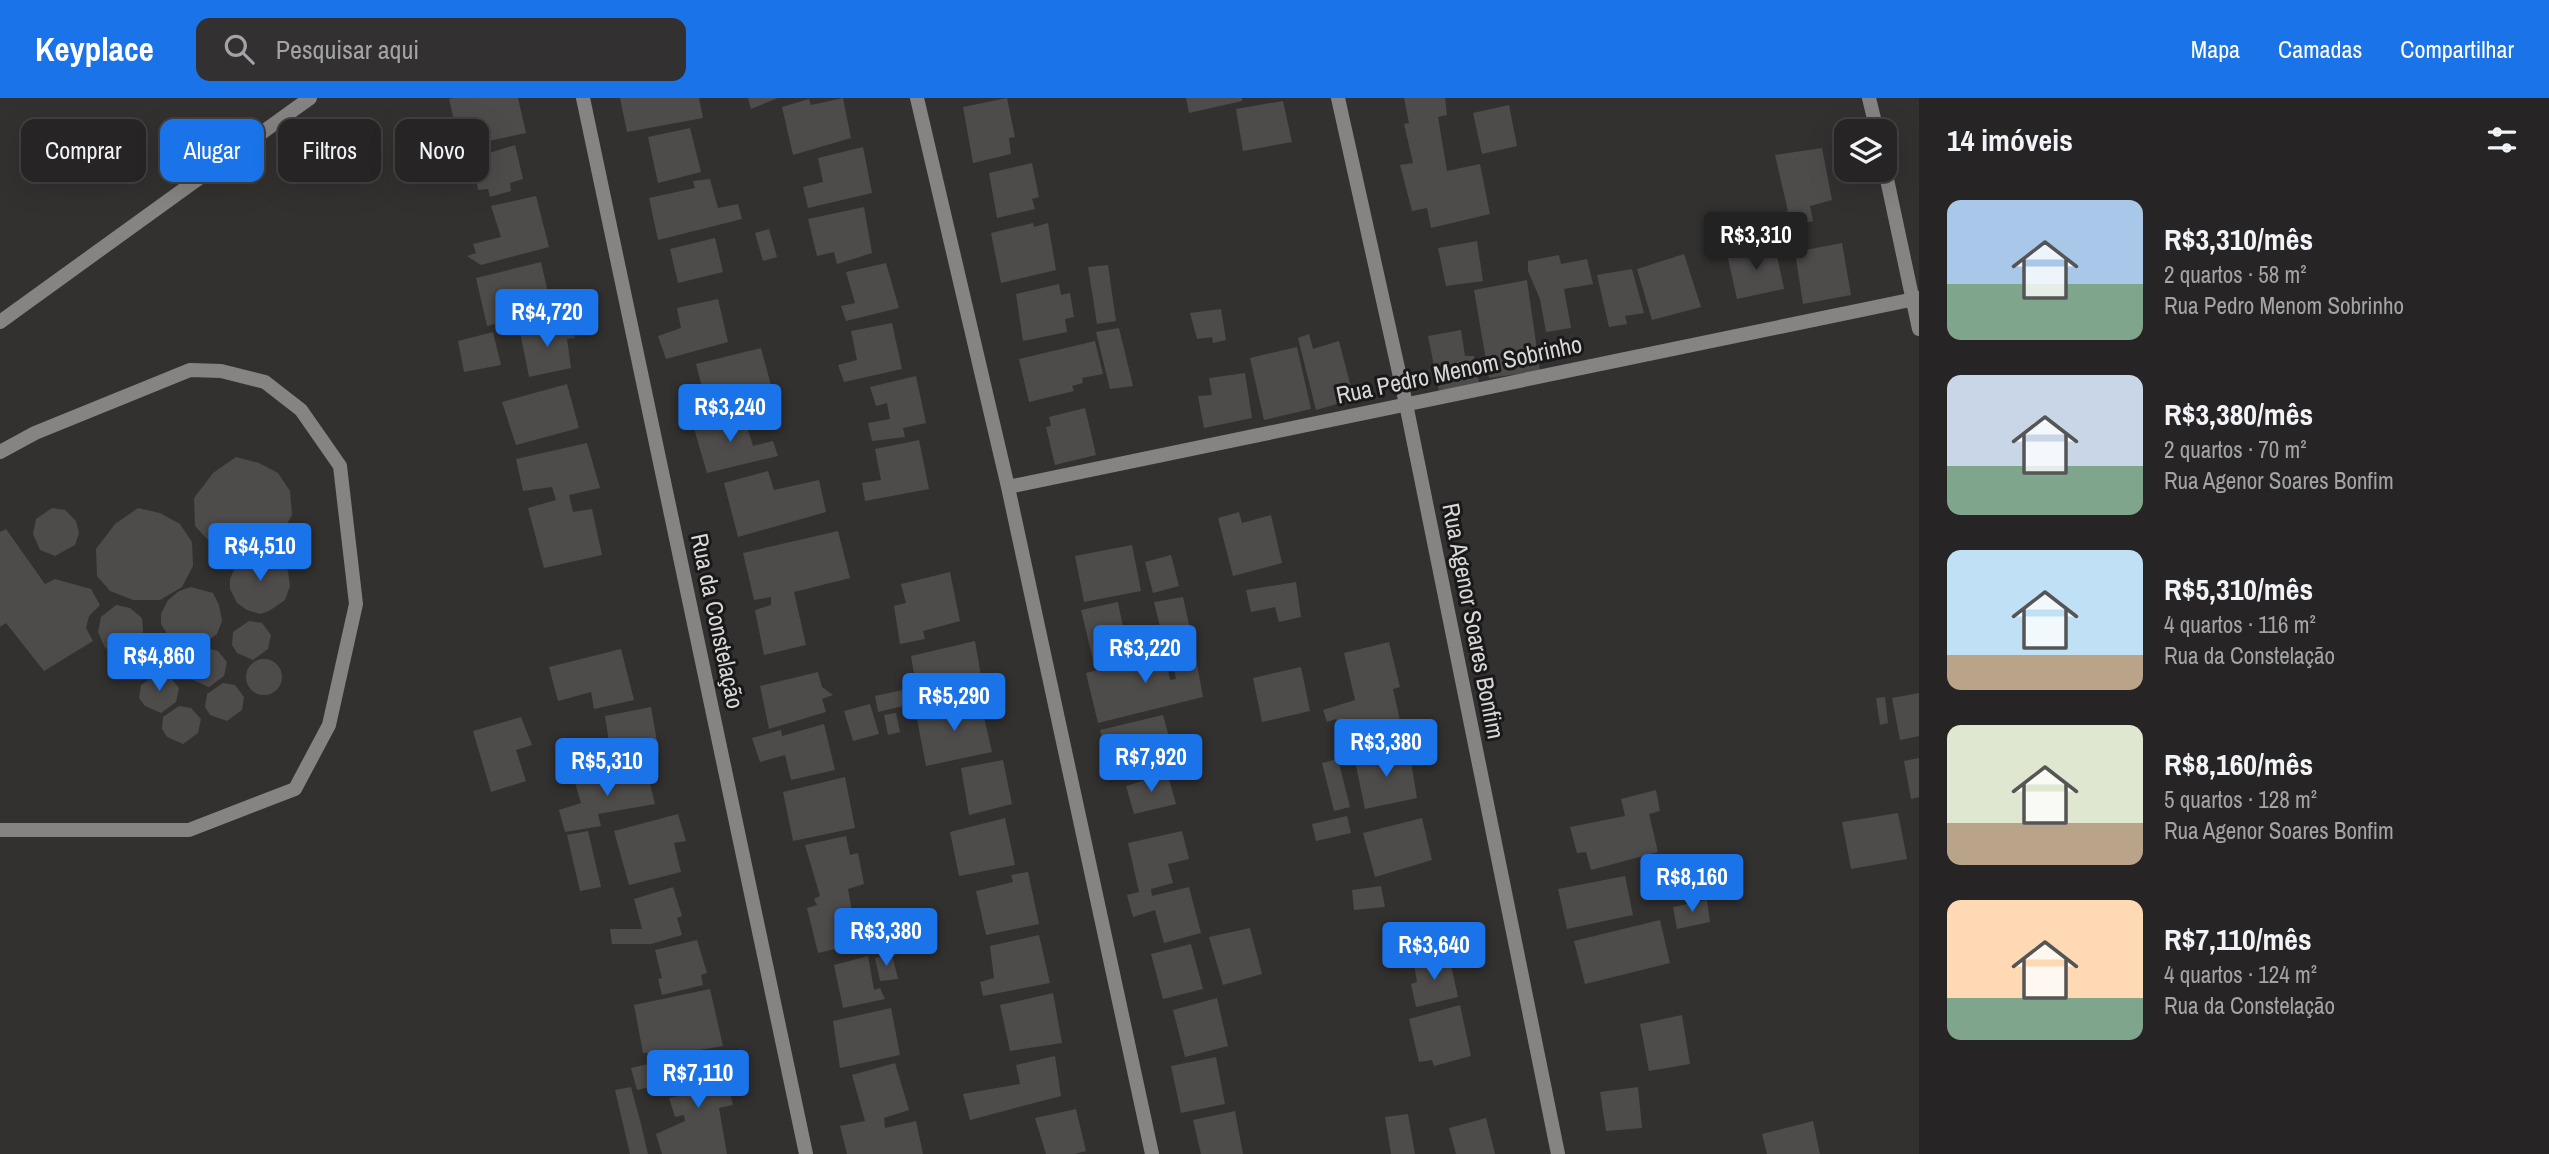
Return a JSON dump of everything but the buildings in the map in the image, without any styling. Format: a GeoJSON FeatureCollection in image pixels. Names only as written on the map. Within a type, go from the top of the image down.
{"type":"FeatureCollection","features":[{"type":"Feature","properties":{"kind":"street"},"geometry":{"type":"LineString","coordinates":[[0,322],[310,98]]}},
{"type":"Feature","properties":{"kind":"street","name":"Rua da Constelação"},"geometry":{"type":"LineString","coordinates":[[583,98],[806,1154]]}},
{"type":"Feature","properties":{"kind":"street"},"geometry":{"type":"LineString","coordinates":[[918,98],[1008,488],[1152,1154]]}},
{"type":"Feature","properties":{"kind":"street","name":"Rua Agenor Soares Bonfim"},"geometry":{"type":"LineString","coordinates":[[1338,98],[1406,404],[1558,1154]]}},
{"type":"Feature","properties":{"kind":"street"},"geometry":{"type":"LineString","coordinates":[[1870,98],[1874,119]]}},
{"type":"Feature","properties":{"kind":"street"},"geometry":{"type":"LineString","coordinates":[[1888,182],[1916,298],[1919,329]]}},
{"type":"Feature","properties":{"kind":"street","name":"Rua Pedro Menom Sobrinho"},"geometry":{"type":"LineString","coordinates":[[1008,488],[1916,298]]}},
{"type":"Feature","properties":{"kind":"street"},"geometry":{"type":"LineString","coordinates":[[0,452],[35,433],[190,370],[221,371],[265,382],[301,410],[340,466],[356,604],[329,725],[295,789],[189,830],[0,830]]}}]}
